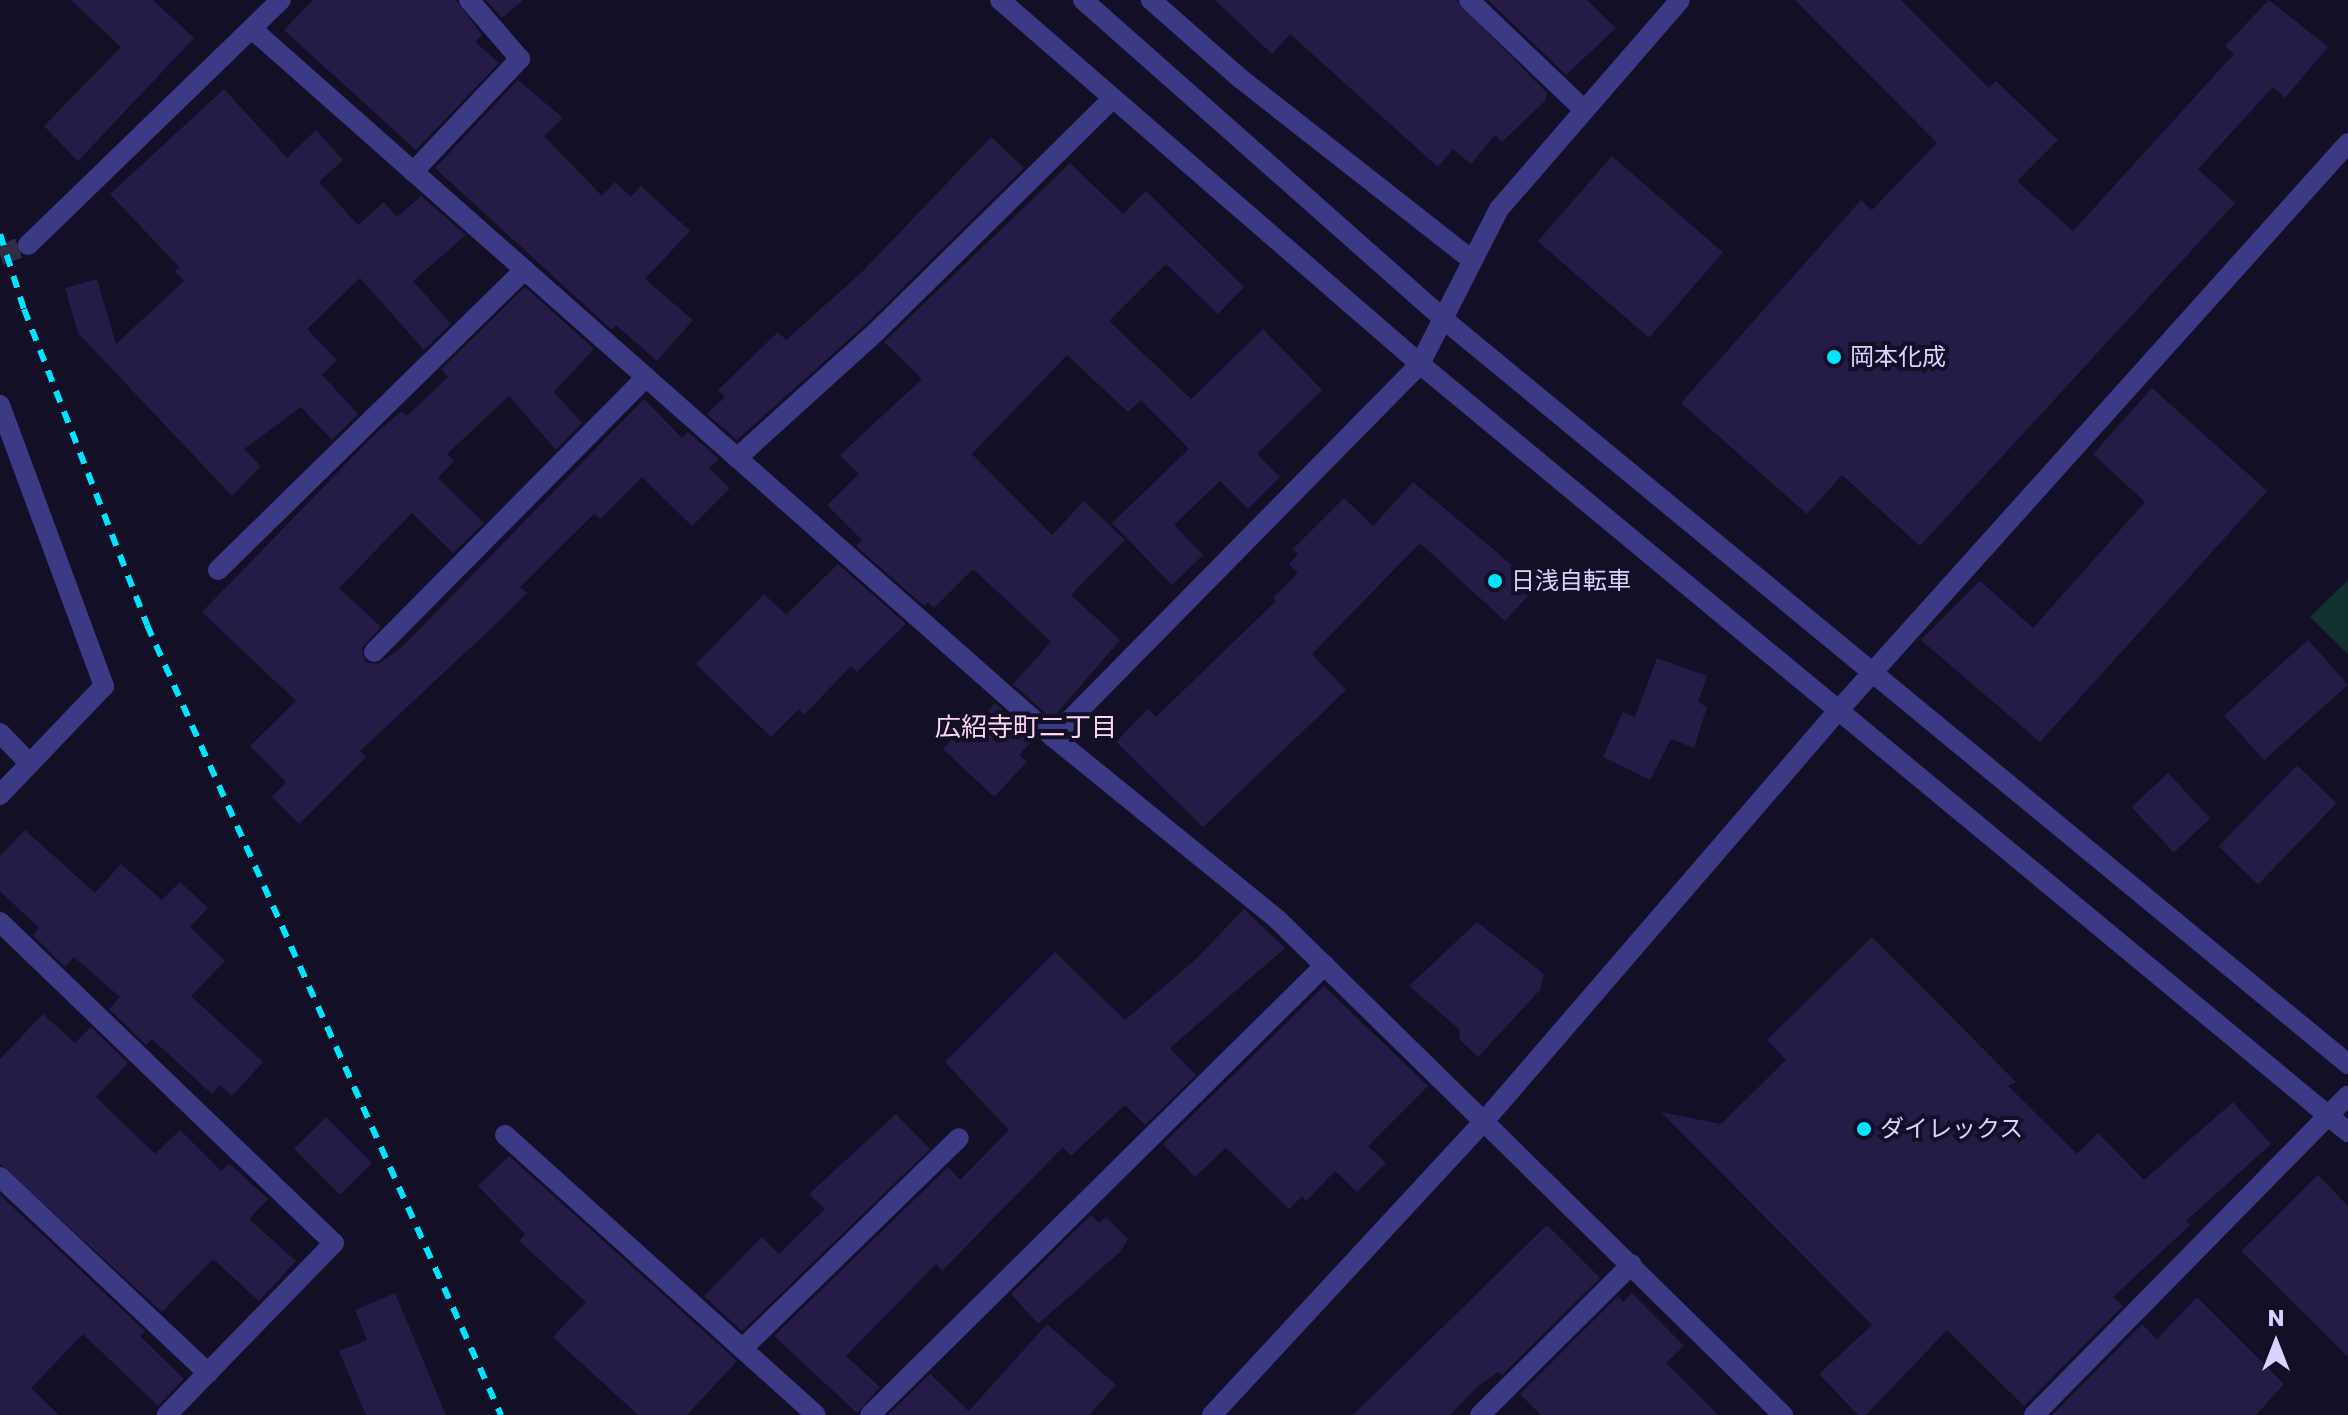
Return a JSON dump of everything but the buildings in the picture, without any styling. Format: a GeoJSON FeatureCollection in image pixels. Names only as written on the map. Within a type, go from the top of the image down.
{"type":"FeatureCollection","features":[{"type":"Feature","properties":{"kind":"street"},"geometry":{"type":"LineString","coordinates":[[28,245],[281,0]]}},
{"type":"Feature","properties":{"kind":"street"},"geometry":{"type":"LineString","coordinates":[[413,172],[520,59],[469,0]]}},
{"type":"Feature","properties":{"kind":"street"},"geometry":{"type":"LineString","coordinates":[[1000,0],[1420,364],[2348,1132]]}},
{"type":"Feature","properties":{"kind":"street"},"geometry":{"type":"LineString","coordinates":[[1083,0],[1442,318],[1876,672],[2348,1064]]}},
{"type":"Feature","properties":{"kind":"street"},"geometry":{"type":"LineString","coordinates":[[1151,0],[1241,79],[1472,260]]}},
{"type":"Feature","properties":{"kind":"street"},"geometry":{"type":"LineString","coordinates":[[1469,0],[1584,110]]}},
{"type":"Feature","properties":{"kind":"street"},"geometry":{"type":"LineString","coordinates":[[1053,737],[1420,364],[1499,209],[1680,0]]}},
{"type":"Feature","properties":{"kind":"street"},"geometry":{"type":"LineString","coordinates":[[252,29],[1053,737],[1277,919],[1486,1119],[1783,1415]]}},
{"type":"Feature","properties":{"kind":"street"},"geometry":{"type":"LineString","coordinates":[[737,458],[875,333],[1113,98]]}},
{"type":"Feature","properties":{"kind":"street"},"geometry":{"type":"LineString","coordinates":[[1212,1415],[1486,1119],[1837,712],[2344,155]]}},
{"type":"Feature","properties":{"kind":"street"},"geometry":{"type":"LineString","coordinates":[[218,570],[524,270]]}},
{"type":"Feature","properties":{"kind":"street"},"geometry":{"type":"LineString","coordinates":[[374,652],[646,377]]}},
{"type":"Feature","properties":{"kind":"street"},"geometry":{"type":"LineString","coordinates":[[0,405],[104,686],[0,795]]}},
{"type":"Feature","properties":{"kind":"street"},"geometry":{"type":"LineString","coordinates":[[0,733],[30,764]]}},
{"type":"Feature","properties":{"kind":"street"},"geometry":{"type":"LineString","coordinates":[[0,922],[334,1243],[167,1415]]}},
{"type":"Feature","properties":{"kind":"street"},"geometry":{"type":"LineString","coordinates":[[870,1415],[1325,965]]}},
{"type":"Feature","properties":{"kind":"street"},"geometry":{"type":"LineString","coordinates":[[2034,1415],[2348,1096]]}},
{"type":"Feature","properties":{"kind":"street"},"geometry":{"type":"LineString","coordinates":[[505,1135],[816,1415]]}},
{"type":"Feature","properties":{"kind":"street"},"geometry":{"type":"LineString","coordinates":[[743,1348],[959,1138]]}},
{"type":"Feature","properties":{"kind":"street"},"geometry":{"type":"LineString","coordinates":[[0,1177],[208,1373]]}},
{"type":"Feature","properties":{"kind":"street"},"geometry":{"type":"LineString","coordinates":[[1480,1415],[1632,1264]]}},
{"type":"Feature","properties":{"kind":"green space"},"geometry":{"type":"Polygon","coordinates":[[[2348,580],[2348,654],[2310,617],[2348,580]]]}},
{"type":"Feature","properties":{"kind":"tunnel"},"geometry":{"type":"LineString","coordinates":[[0,255],[28,245]]}},
{"type":"Feature","properties":{"kind":"railway"},"geometry":{"type":"LineString","coordinates":[[0,234],[24,309],[147,625],[501,1415]]}},
{"type":"Feature","properties":{"kind":"place","name":"岡本化成"},"geometry":{"type":"Point","coordinates":[1834,357]}},
{"type":"Feature","properties":{"kind":"place","name":"日浅自転車"},"geometry":{"type":"Point","coordinates":[1495,581]}},
{"type":"Feature","properties":{"kind":"place","name":"ダイレックス"},"geometry":{"type":"Point","coordinates":[1864,1129]}},
{"type":"Feature","properties":{"kind":"district","name":"広紹寺町二丁目"},"geometry":{"type":"Point","coordinates":[1026,728]}}]}
